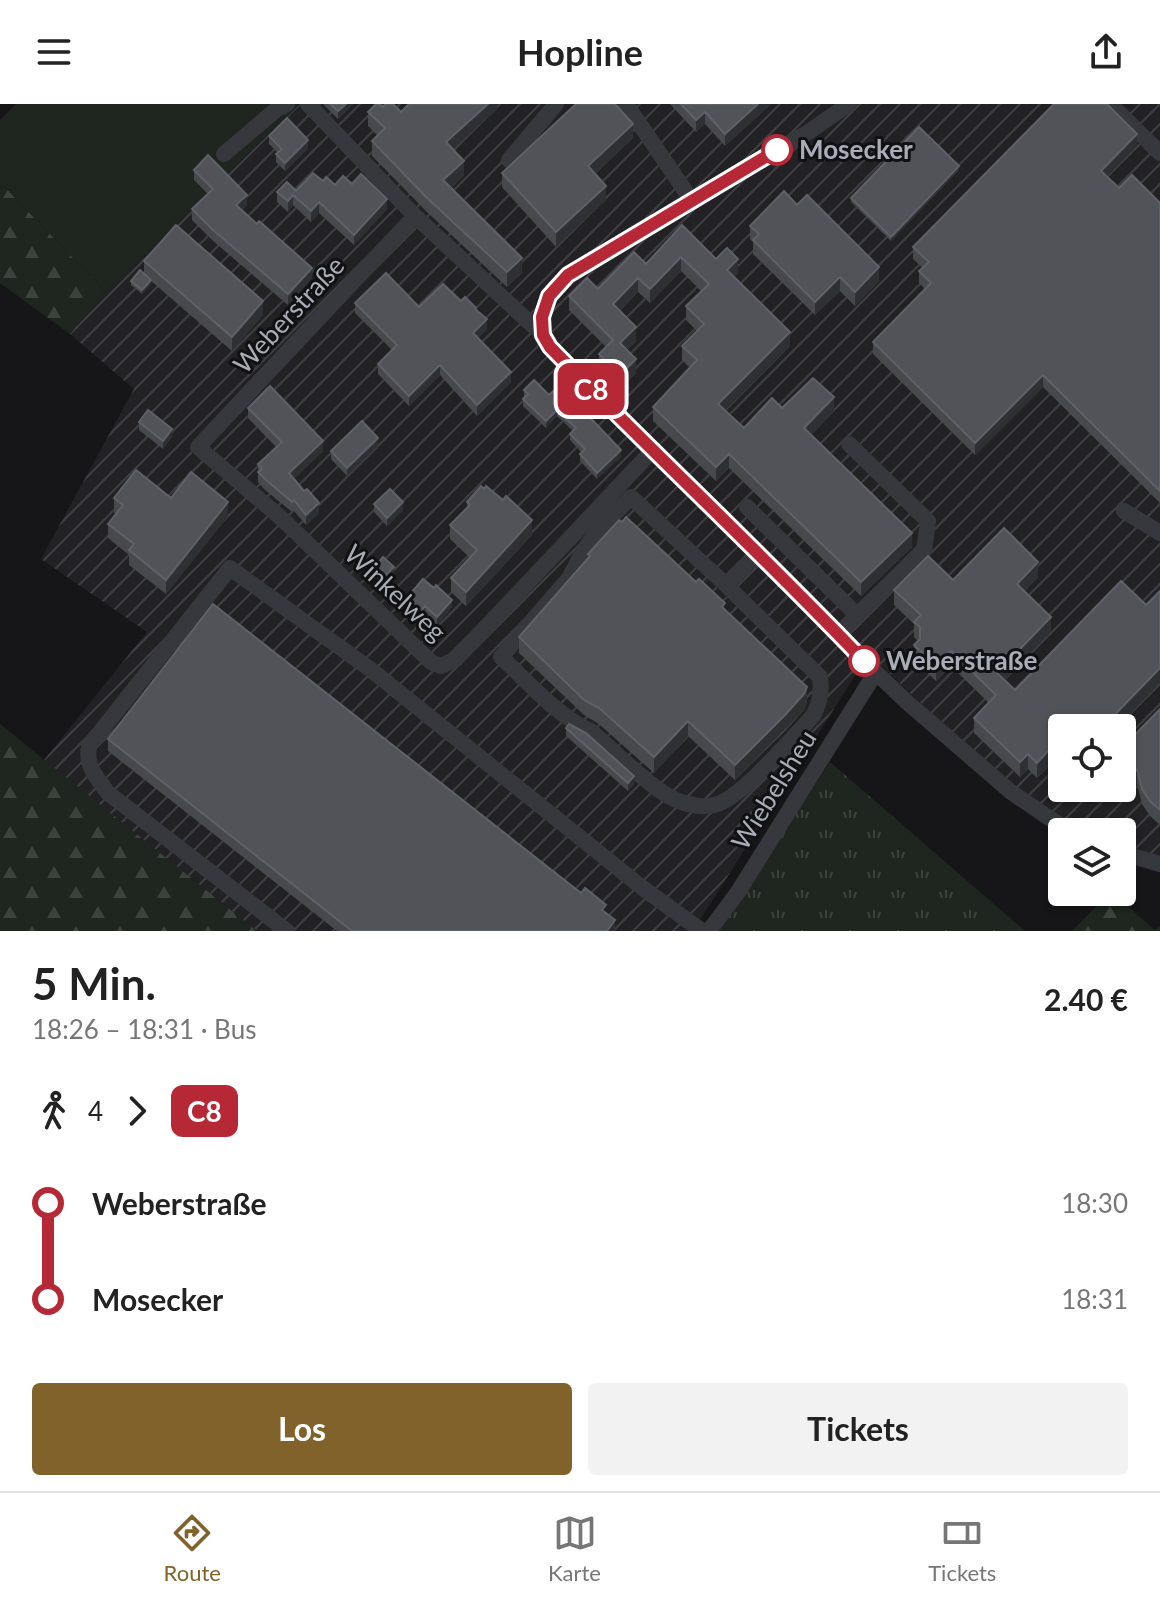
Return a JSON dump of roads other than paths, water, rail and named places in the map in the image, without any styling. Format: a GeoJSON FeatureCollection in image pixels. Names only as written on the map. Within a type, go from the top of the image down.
{"type":"FeatureCollection","features":[{"type":"Feature","properties":{"kind":"street"},"geometry":{"type":"LineString","coordinates":[[224,154],[287,104]]}},
{"type":"Feature","properties":{"kind":"street"},"geometry":{"type":"LineString","coordinates":[[308,104],[415,216],[543,335],[550,347],[652,451],[876,672],[1011,792],[1049,818]]}},
{"type":"Feature","properties":{"kind":"street"},"geometry":{"type":"LineString","coordinates":[[509,160],[556,104]]}},
{"type":"Feature","properties":{"kind":"street"},"geometry":{"type":"LineString","coordinates":[[626,104],[692,201]]}},
{"type":"Feature","properties":{"kind":"street"},"geometry":{"type":"LineString","coordinates":[[543,335],[542,317],[549,296],[568,275],[810,131],[849,104]]}},
{"type":"Feature","properties":{"kind":"street"},"geometry":{"type":"LineString","coordinates":[[1110,104],[1160,153]]}},
{"type":"Feature","properties":{"kind":"street","name":"Weberstraße"},"geometry":{"type":"LineString","coordinates":[[198,447],[415,216]]}},
{"type":"Feature","properties":{"kind":"street"},"geometry":{"type":"LineString","coordinates":[[839,634],[924,551],[928,521],[849,444]]}},
{"type":"Feature","properties":{"kind":"street","name":"Winkelweg"},"geometry":{"type":"LineString","coordinates":[[198,447],[280,517],[431,662],[441,666],[456,659],[652,451]]}},
{"type":"Feature","properties":{"kind":"street"},"geometry":{"type":"LineString","coordinates":[[631,497],[726,585],[820,677],[822,690],[813,716],[744,788],[730,800],[714,806],[678,801],[662,792],[592,732],[566,716],[501,657],[570,577],[595,534],[631,497]]}},
{"type":"Feature","properties":{"kind":"street"},"geometry":{"type":"LineString","coordinates":[[747,507],[857,615]]}},
{"type":"Feature","properties":{"kind":"street"},"geometry":{"type":"LineString","coordinates":[[1124,511],[1160,533]]}},
{"type":"Feature","properties":{"kind":"street"},"geometry":{"type":"LineString","coordinates":[[726,585],[758,553]]}},
{"type":"Feature","properties":{"kind":"street"},"geometry":{"type":"LineString","coordinates":[[287,931],[108,793],[91,771],[87,756],[89,746],[230,568],[370,669],[632,880],[681,925],[702,931]]}},
{"type":"Feature","properties":{"kind":"street","name":"Wiebelsheu"},"geometry":{"type":"LineString","coordinates":[[709,931],[738,892],[876,672]]}},
{"type":"Feature","properties":{"kind":"street"},"geometry":{"type":"LineString","coordinates":[[1136,857],[1160,864]]}},
{"type":"Feature","properties":{"kind":"place","name":"Mosecker"},"geometry":{"type":"Point","coordinates":[777,150]}},
{"type":"Feature","properties":{"kind":"place","name":"Weberstraße"},"geometry":{"type":"Point","coordinates":[864,661]}}]}
